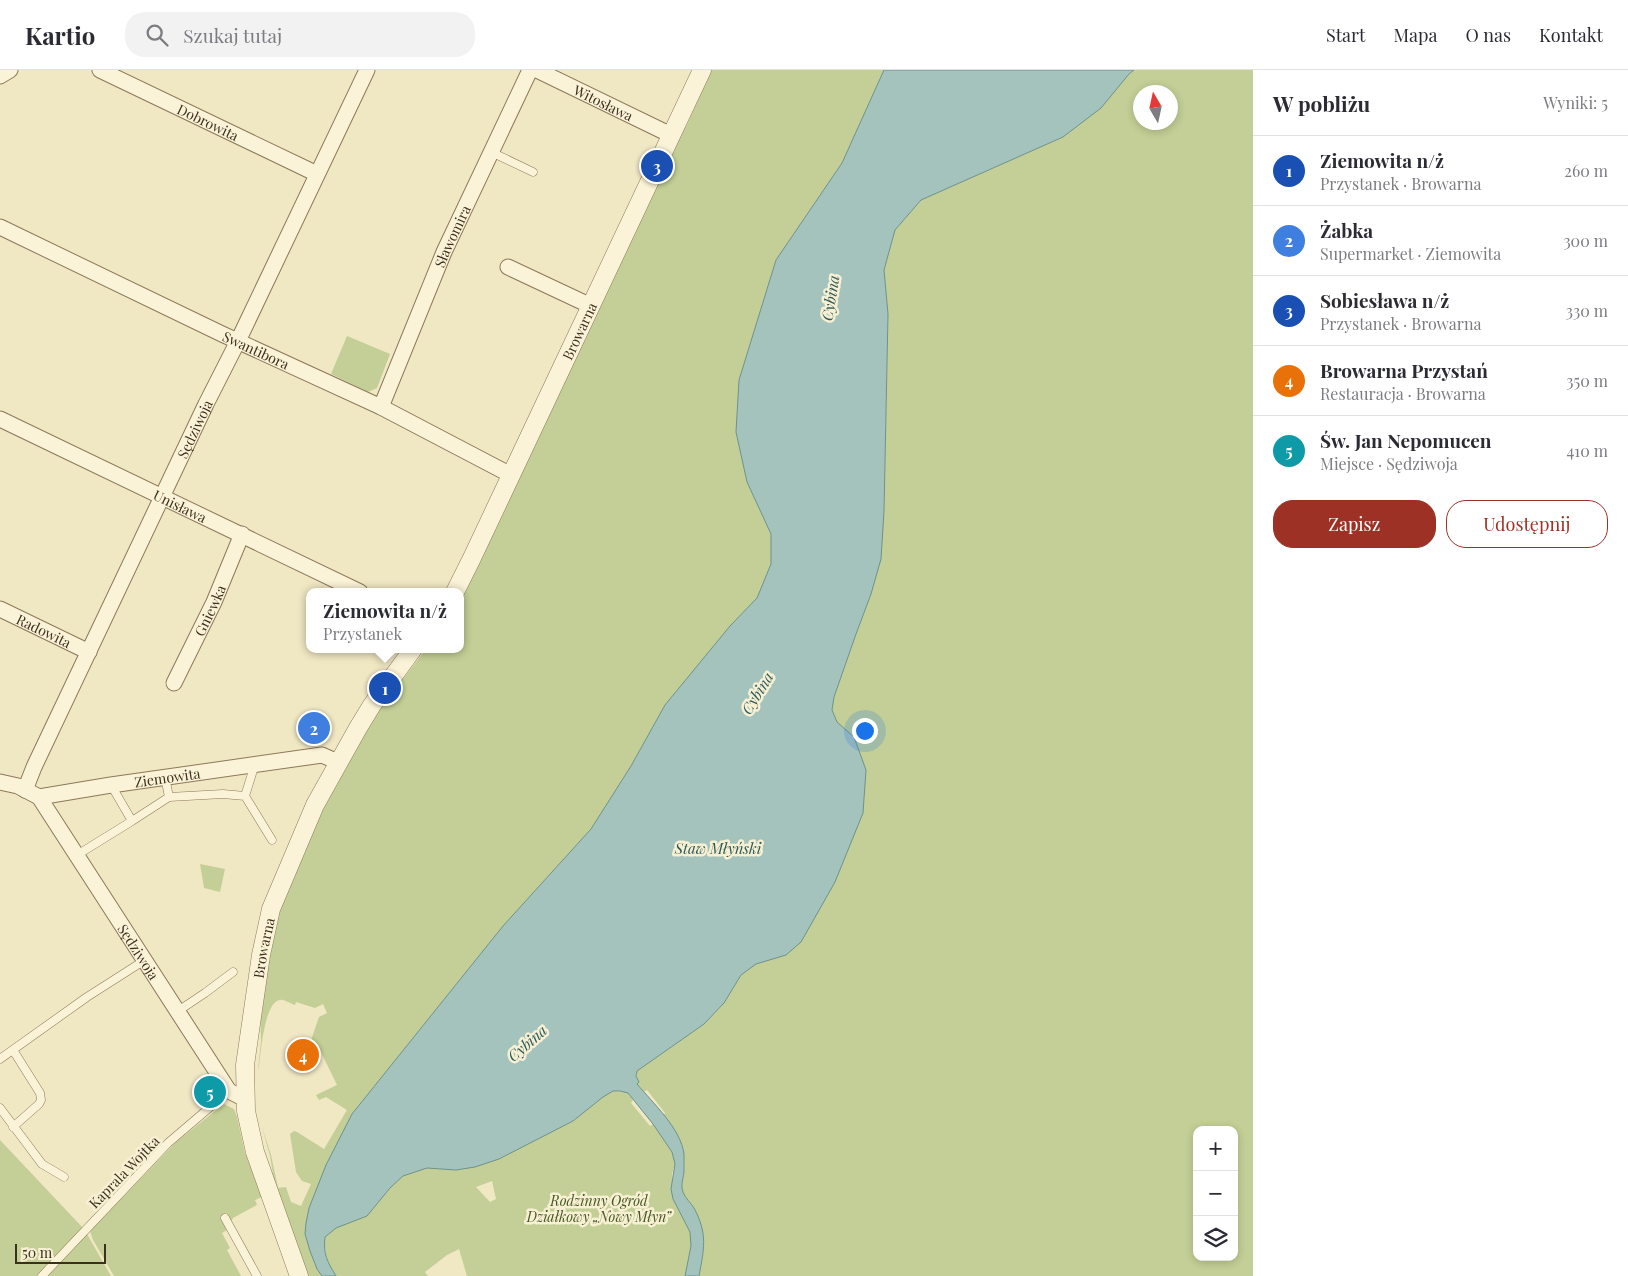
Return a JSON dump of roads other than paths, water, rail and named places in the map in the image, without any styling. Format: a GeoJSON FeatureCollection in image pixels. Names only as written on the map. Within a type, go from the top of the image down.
{"type":"FeatureCollection","features":[{"type":"Feature","properties":{"kind":"street"},"geometry":{"type":"LineString","coordinates":[[0,76],[10,70]]}},
{"type":"Feature","properties":{"kind":"street","name":"Dobrowita"},"geometry":{"type":"LineString","coordinates":[[100,70],[317,174]]}},
{"type":"Feature","properties":{"kind":"street","name":"Sędziwoja"},"geometry":{"type":"LineString","coordinates":[[25,790],[34,767],[206,404],[367,70]]}},
{"type":"Feature","properties":{"kind":"street","name":"Sławomira"},"geometry":{"type":"LineString","coordinates":[[382,407],[444,252],[530,70]]}},
{"type":"Feature","properties":{"kind":"street","name":"Witosława"},"geometry":{"type":"LineString","coordinates":[[537,70],[671,135]]}},
{"type":"Feature","properties":{"kind":"street","name":"Browarna"},"geometry":{"type":"LineString","coordinates":[[457,588],[702,70]]}},
{"type":"Feature","properties":{"kind":"street","name":"Swantibora"},"geometry":{"type":"LineString","coordinates":[[0,227],[222,334],[382,407],[511,475]]}},
{"type":"Feature","properties":{"kind":"street"},"geometry":{"type":"LineString","coordinates":[[508,267],[591,306]]}},
{"type":"Feature","properties":{"kind":"street","name":"Unisława"},"geometry":{"type":"LineString","coordinates":[[0,419],[352,588]]}},
{"type":"Feature","properties":{"kind":"street","name":"Gniewka"},"geometry":{"type":"LineString","coordinates":[[174,683],[214,602],[242,534]]}},
{"type":"Feature","properties":{"kind":"street","name":"Radowita"},"geometry":{"type":"LineString","coordinates":[[0,609],[89,652]]}},
{"type":"Feature","properties":{"kind":"street","name":"Browarna"},"geometry":{"type":"LineString","coordinates":[[299,1276],[255,1152],[248,1124],[245,1065],[260,955],[267,924],[305,826],[338,762],[372,705],[410,653]]}},
{"type":"Feature","properties":{"kind":"street","name":"Ziemowita"},"geometry":{"type":"LineString","coordinates":[[39,797],[322,755],[338,762]]}},
{"type":"Feature","properties":{"kind":"street"},"geometry":{"type":"LineString","coordinates":[[0,782],[18,786],[39,797]]}},
{"type":"Feature","properties":{"kind":"street","name":"Sędziwoja"},"geometry":{"type":"LineString","coordinates":[[39,797],[230,1091],[248,1100]]}},
{"type":"Feature","properties":{"kind":"lane"},"geometry":{"type":"LineString","coordinates":[[491,152],[533,172]]}},
{"type":"Feature","properties":{"kind":"lane"},"geometry":{"type":"LineString","coordinates":[[255,764],[245,796],[272,840]]}},
{"type":"Feature","properties":{"kind":"lane"},"geometry":{"type":"LineString","coordinates":[[164,777],[169,798]]}},
{"type":"Feature","properties":{"kind":"lane"},"geometry":{"type":"LineString","coordinates":[[111,785],[132,821]]}},
{"type":"Feature","properties":{"kind":"lane"},"geometry":{"type":"LineString","coordinates":[[77,855],[169,798],[223,794],[245,796]]}},
{"type":"Feature","properties":{"kind":"lane"},"geometry":{"type":"LineString","coordinates":[[0,1059],[87,997],[146,960]]}},
{"type":"Feature","properties":{"kind":"lane"},"geometry":{"type":"LineString","coordinates":[[178,1011],[232,972]]}},
{"type":"Feature","properties":{"kind":"lane"},"geometry":{"type":"LineString","coordinates":[[13,1050],[40,1093],[41,1100],[13,1127]]}},
{"type":"Feature","properties":{"kind":"lane","name":"Kaprala Wojtka"},"geometry":{"type":"LineString","coordinates":[[42,1276],[168,1143],[230,1091]]}},
{"type":"Feature","properties":{"kind":"lane"},"geometry":{"type":"LineString","coordinates":[[0,1108],[42,1164],[64,1176]]}},
{"type":"Feature","properties":{"kind":"lane"},"geometry":{"type":"LineString","coordinates":[[225,1218],[257,1276]]}},
{"type":"Feature","properties":{"kind":"water","name":"Staw Młyński"},"geometry":{"type":"Polygon","coordinates":[[[884,70],[1134,70],[1101,108],[1063,137],[921,200],[895,230],[884,270],[888,314],[884,511],[881,559],[871,594],[834,697],[832,710],[837,722],[854,737],[866,770],[863,813],[835,882],[801,942],[786,955],[756,964],[741,975],[724,1003],[704,1024],[637,1071],[636,1076],[639,1082],[637,1084],[672,1126],[682,1145],[684,1170],[682,1189],[694,1208],[703,1234],[704,1242],[699,1276],[685,1276],[691,1246],[690,1232],[673,1199],[671,1189],[675,1164],[672,1152],[653,1124],[628,1093],[613,1091],[573,1121],[499,1159],[475,1167],[456,1170],[427,1168],[403,1176],[390,1188],[367,1216],[336,1228],[325,1237],[326,1257],[336,1276],[322,1276],[310,1251],[305,1234],[306,1223],[309,1208],[326,1165],[352,1114],[503,926],[591,829],[631,766],[665,705],[730,626],[757,598],[771,564],[771,534],[747,482],[736,432],[739,380],[776,260],[842,163],[884,70]]]}},
{"type":"Feature","properties":{"kind":"place","name":"Sobiesława n/ż"},"geometry":{"type":"Point","coordinates":[657,166]}},
{"type":"Feature","properties":{"kind":"place","name":"Ziemowita n/ż"},"geometry":{"type":"Point","coordinates":[385,688]}},
{"type":"Feature","properties":{"kind":"place","name":"Żabka"},"geometry":{"type":"Point","coordinates":[314,728]}},
{"type":"Feature","properties":{"kind":"place","name":"Browarna Przystań"},"geometry":{"type":"Point","coordinates":[303,1055]}},
{"type":"Feature","properties":{"kind":"place","name":"Św. Jan Nepomucen"},"geometry":{"type":"Point","coordinates":[210,1092]}},
{"type":"Feature","properties":{"kind":"water label","name":"Cybina"},"geometry":{"type":"Point","coordinates":[830,298]}},
{"type":"Feature","properties":{"kind":"water label","name":"Cybina"},"geometry":{"type":"Point","coordinates":[757,693]}},
{"type":"Feature","properties":{"kind":"water label","name":"Cybina"},"geometry":{"type":"Point","coordinates":[527,1043]}},
{"type":"Feature","properties":{"kind":"park label","name":"Rodzinny Ogród Działkowy „Nowy Młyn”"},"geometry":{"type":"Point","coordinates":[599,1208]}}]}
